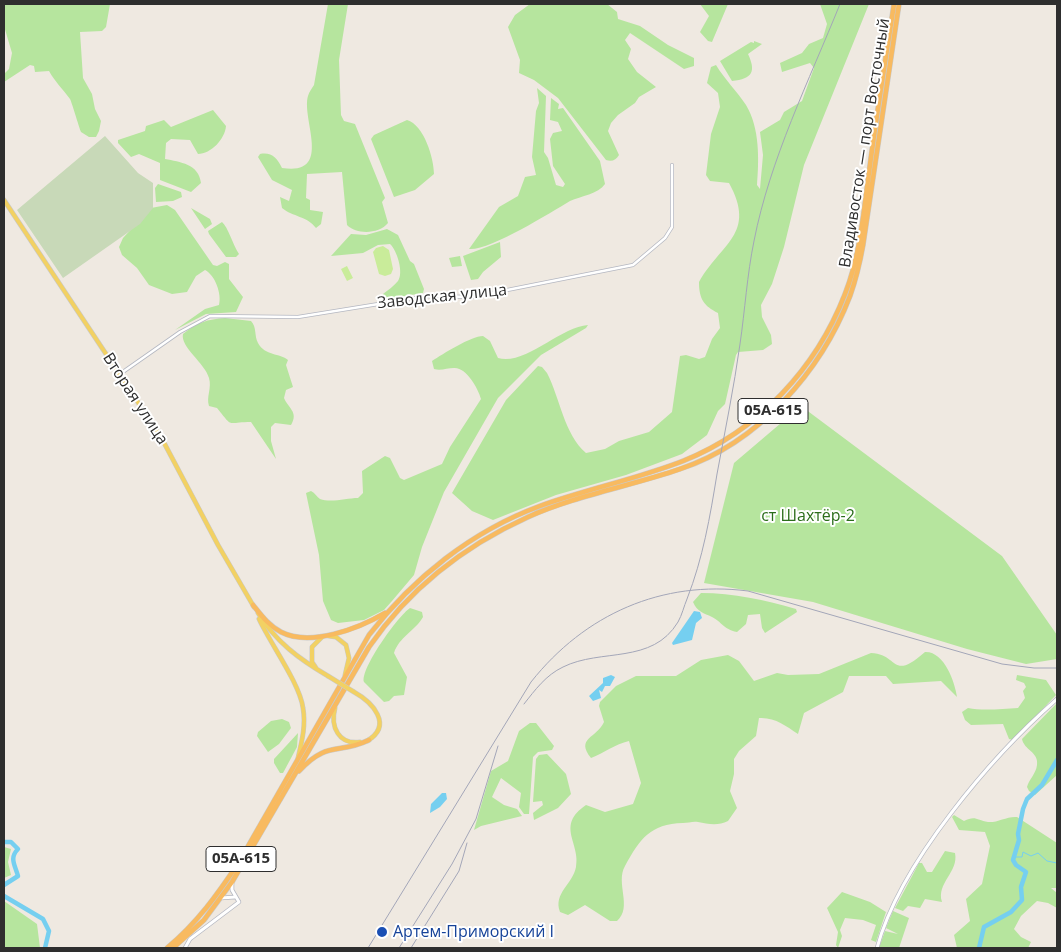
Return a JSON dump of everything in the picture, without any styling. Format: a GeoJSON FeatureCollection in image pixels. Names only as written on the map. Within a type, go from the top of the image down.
{"type":"FeatureCollection","features":[{"type":"Feature","properties":{"kind":"highway","name":"Владивосток — порт Восточный"},"geometry":{"type":"LineString","coordinates":[[167,948],[198,919],[222,889],[369,635],[388,611],[434,567],[490,529],[540,506],[682,461],[710,449],[752,421],[792,382],[808,363],[830,328],[846,292],[853,268],[894,4]]}},
{"type":"Feature","properties":{"kind":"highway","name":"Владивосток — порт Восточный"},"geometry":{"type":"LineString","coordinates":[[173,948],[204,920],[221,898],[337,698],[369,647],[394,613],[425,582],[457,557],[492,535],[529,516],[682,469],[709,456],[754,428],[777,408],[810,371],[842,316],[856,280],[863,245],[899,4]]}},
{"type":"Feature","properties":{"kind":"highway"},"geometry":{"type":"LineString","coordinates":[[253,605],[280,632],[304,638],[353,627],[388,611]]}},
{"type":"Feature","properties":{"kind":"highway"},"geometry":{"type":"LineString","coordinates":[[294,775],[309,759],[323,751],[360,744],[369,740]]}},
{"type":"Feature","properties":{"kind":"main road","name":"Вторая улица"},"geometry":{"type":"LineString","coordinates":[[4,200],[161,438],[218,545],[253,605]]}},
{"type":"Feature","properties":{"kind":"main road"},"geometry":{"type":"LineString","coordinates":[[253,605],[281,644],[317,670],[370,702],[378,715],[377,730],[369,740],[356,743],[344,740],[340,736],[333,724],[337,698]]}},
{"type":"Feature","properties":{"kind":"main road"},"geometry":{"type":"LineString","coordinates":[[253,605],[298,692],[303,707],[304,725],[298,758]]}},
{"type":"Feature","properties":{"kind":"main road"},"geometry":{"type":"LineString","coordinates":[[317,670],[312,662],[312,647],[323,637],[336,637],[342,640],[348,651],[345,675]]}},
{"type":"Feature","properties":{"kind":"main road"},"geometry":{"type":"LineString","coordinates":[[878,948],[900,892],[937,832],[992,766],[1057,699]]}},
{"type":"Feature","properties":{"kind":"main road"},"geometry":{"type":"LineString","coordinates":[[186,948],[190,939],[239,902],[235,897],[232,882]]}},
{"type":"Feature","properties":{"kind":"main road"},"geometry":{"type":"LineString","coordinates":[[221,898],[235,897]]}},
{"type":"Feature","properties":{"kind":"street","name":"Заводская улица"},"geometry":{"type":"LineString","coordinates":[[120,374],[180,332],[210,316],[298,317],[431,296],[472,298],[634,265],[665,238],[672,227],[672,165]]}},
{"type":"Feature","properties":{"kind":"green space"},"geometry":{"type":"Polygon","coordinates":[[[4,4],[110,4],[106,27],[102,31],[80,32],[83,78],[92,94],[95,109],[101,121],[96,137],[89,137],[81,132],[70,99],[49,71],[35,72],[34,66],[30,65],[4,82],[4,74],[9,69],[12,53],[4,26],[4,4]]]}},
{"type":"Feature","properties":{"kind":"green space"},"geometry":{"type":"Polygon","coordinates":[[[328,4],[348,4],[339,60],[341,115],[344,121],[355,124],[385,198],[382,202],[388,223],[374,231],[362,232],[347,225],[342,172],[307,174],[306,198],[310,200],[310,210],[323,212],[321,224],[316,228],[308,221],[282,208],[280,197],[289,201],[292,190],[272,180],[258,157],[260,154],[268,154],[276,159],[282,168],[298,168],[307,163],[311,155],[312,144],[307,106],[308,96],[314,85],[328,4]]]}},
{"type":"Feature","properties":{"kind":"green space"},"geometry":{"type":"Polygon","coordinates":[[[530,4],[607,4],[617,12],[618,19],[640,26],[668,45],[694,58],[694,66],[684,69],[630,33],[625,40],[631,49],[628,59],[637,72],[656,87],[639,97],[635,103],[618,115],[611,123],[608,131],[619,155],[615,159],[606,160],[558,98],[534,80],[519,73],[520,60],[508,27],[515,15],[530,4]]]}},
{"type":"Feature","properties":{"kind":"green space"},"geometry":{"type":"Polygon","coordinates":[[[700,4],[728,4],[712,42],[708,41],[700,32],[709,16],[700,4]]]}},
{"type":"Feature","properties":{"kind":"green space"},"geometry":{"type":"Polygon","coordinates":[[[820,4],[869,4],[804,165],[784,247],[772,284],[761,305],[762,317],[771,335],[772,344],[763,350],[738,352],[725,404],[718,411],[707,435],[682,454],[626,475],[556,495],[493,520],[472,511],[452,493],[506,400],[538,366],[542,367],[547,373],[567,426],[572,436],[586,453],[605,449],[619,441],[649,432],[672,412],[680,356],[686,355],[699,359],[705,357],[712,339],[720,328],[718,313],[709,308],[701,297],[699,282],[733,237],[738,226],[737,200],[729,183],[710,181],[706,175],[711,134],[720,107],[718,93],[707,83],[711,67],[716,65],[751,114],[758,144],[757,185],[760,189],[763,155],[760,132],[780,120],[784,112],[802,101],[814,68],[810,63],[782,72],[780,63],[802,53],[809,44],[823,38],[827,24],[820,4]]]}},
{"type":"Feature","properties":{"kind":"green space"},"geometry":{"type":"Polygon","coordinates":[[[754,41],[762,44],[748,54],[752,65],[751,73],[744,78],[732,81],[720,61],[751,42],[754,43],[754,41]]]}},
{"type":"Feature","properties":{"kind":"green space"},"geometry":{"type":"Polygon","coordinates":[[[537,88],[546,96],[544,152],[548,158],[556,185],[563,187],[565,184],[553,166],[550,139],[553,133],[562,131],[558,122],[550,120],[551,98],[559,104],[558,109],[563,108],[600,161],[605,184],[598,190],[570,201],[504,238],[478,248],[469,249],[499,207],[518,196],[525,177],[536,175],[532,157],[536,111],[539,103],[537,88]]]}},
{"type":"Feature","properties":{"kind":"green space"},"geometry":{"type":"Polygon","coordinates":[[[213,110],[226,126],[220,141],[212,149],[198,154],[190,140],[171,139],[166,143],[165,159],[188,165],[197,172],[201,183],[191,192],[160,180],[160,163],[139,154],[131,157],[118,143],[118,140],[145,131],[146,126],[164,120],[171,127],[213,110]]]}},
{"type":"Feature","properties":{"kind":"green space"},"geometry":{"type":"Polygon","coordinates":[[[407,120],[418,128],[427,143],[434,167],[434,174],[415,190],[394,197],[371,139],[374,135],[407,120]]]}},
{"type":"Feature","properties":{"kind":"green space"},"geometry":{"type":"Polygon","coordinates":[[[105,136],[138,173],[153,183],[153,208],[140,224],[63,278],[17,210],[105,136]]]}},
{"type":"Feature","properties":{"kind":"green space"},"geometry":{"type":"Polygon","coordinates":[[[158,184],[181,192],[182,197],[173,201],[156,202],[155,188],[158,184]]]}},
{"type":"Feature","properties":{"kind":"green space"},"geometry":{"type":"Polygon","coordinates":[[[167,205],[175,210],[213,265],[217,266],[225,262],[229,264],[229,279],[243,297],[236,312],[206,314],[175,330],[205,309],[219,305],[219,290],[215,280],[205,270],[196,276],[187,292],[172,294],[149,285],[137,268],[122,255],[119,247],[123,238],[151,208],[167,205]]]}},
{"type":"Feature","properties":{"kind":"green space"},"geometry":{"type":"Polygon","coordinates":[[[191,208],[210,219],[212,224],[205,229],[191,208]]]}},
{"type":"Feature","properties":{"kind":"green space"},"geometry":{"type":"Polygon","coordinates":[[[222,222],[239,254],[236,257],[226,257],[209,234],[208,231],[222,222]]]}},
{"type":"Feature","properties":{"kind":"green space"},"geometry":{"type":"Polygon","coordinates":[[[387,229],[398,235],[410,261],[414,264],[424,289],[423,293],[382,300],[383,294],[395,285],[400,277],[399,262],[390,244],[378,245],[363,253],[331,256],[351,234],[366,235],[387,229]]]}},
{"type":"Feature","properties":{"kind":"green space"},"geometry":{"type":"Polygon","coordinates":[[[500,242],[501,257],[483,272],[478,279],[471,280],[463,256],[500,242]]]}},
{"type":"Feature","properties":{"kind":"green space"},"geometry":{"type":"Polygon","coordinates":[[[383,246],[389,250],[393,269],[391,274],[385,276],[379,274],[373,252],[376,248],[383,246]]]}},
{"type":"Feature","properties":{"kind":"green space"},"geometry":{"type":"Polygon","coordinates":[[[460,256],[462,266],[452,267],[449,258],[460,256]]]}},
{"type":"Feature","properties":{"kind":"green space"},"geometry":{"type":"Polygon","coordinates":[[[347,266],[353,278],[347,281],[341,269],[347,266]]]}},
{"type":"Feature","properties":{"kind":"green space"},"geometry":{"type":"Polygon","coordinates":[[[225,318],[251,321],[261,347],[288,360],[286,365],[293,387],[286,390],[284,398],[294,417],[291,425],[275,423],[271,427],[271,441],[276,459],[251,422],[231,423],[217,408],[209,406],[210,385],[207,372],[189,350],[183,339],[183,334],[198,324],[213,319],[225,318]]]}},
{"type":"Feature","properties":{"kind":"green space"},"geometry":{"type":"Polygon","coordinates":[[[588,325],[541,355],[498,398],[444,492],[422,547],[414,575],[392,601],[384,610],[364,620],[338,623],[331,620],[323,601],[319,555],[306,493],[311,491],[324,500],[358,498],[363,493],[362,471],[385,456],[390,458],[400,478],[404,480],[442,464],[450,447],[481,399],[474,384],[463,371],[454,368],[434,369],[432,361],[450,350],[464,342],[483,336],[490,341],[498,358],[508,359],[531,352],[566,332],[588,325]]]}},
{"type":"Feature","properties":{"kind":"green space","name":"ст Шахтёр-2"},"geometry":{"type":"Polygon","coordinates":[[[801,406],[1002,556],[1057,635],[1057,659],[1026,664],[967,649],[813,602],[704,583],[734,463],[801,406]]]}},
{"type":"Feature","properties":{"kind":"green space"},"geometry":{"type":"Polygon","coordinates":[[[701,593],[725,594],[761,600],[796,609],[797,612],[765,633],[762,628],[760,614],[748,615],[746,624],[737,632],[729,629],[697,608],[693,602],[701,593]]]}},
{"type":"Feature","properties":{"kind":"green space"},"geometry":{"type":"Polygon","coordinates":[[[410,608],[422,612],[423,617],[403,638],[394,653],[407,677],[404,695],[394,696],[389,701],[384,702],[364,682],[364,675],[381,643],[397,621],[410,608]]]}},
{"type":"Feature","properties":{"kind":"green space"},"geometry":{"type":"Polygon","coordinates":[[[925,652],[938,656],[943,662],[951,676],[957,697],[941,681],[893,684],[886,676],[849,676],[843,692],[804,713],[798,734],[785,725],[765,718],[759,718],[756,736],[739,751],[734,759],[734,774],[730,791],[737,808],[728,821],[717,824],[694,822],[672,824],[662,826],[647,835],[636,848],[622,873],[624,909],[617,921],[610,921],[585,905],[568,915],[560,912],[559,899],[576,867],[577,858],[571,835],[572,820],[586,805],[605,812],[633,804],[641,783],[629,741],[591,758],[585,746],[589,738],[604,722],[599,706],[600,702],[616,686],[636,676],[676,676],[701,660],[728,655],[739,661],[754,681],[777,673],[788,675],[819,674],[871,653],[880,654],[900,666],[906,665],[925,652]]]}},
{"type":"Feature","properties":{"kind":"green space"},"geometry":{"type":"Polygon","coordinates":[[[1017,675],[1046,680],[1056,695],[1013,740],[1009,739],[1003,724],[971,725],[965,720],[962,712],[968,708],[986,710],[1018,708],[1025,698],[1023,691],[1026,687],[1024,683],[1016,680],[1017,675]]]}},
{"type":"Feature","properties":{"kind":"green space"},"geometry":{"type":"Polygon","coordinates":[[[1057,703],[1057,775],[1035,795],[1027,787],[1035,771],[1037,761],[1022,739],[1057,703]]]}},
{"type":"Feature","properties":{"kind":"green space"},"geometry":{"type":"Polygon","coordinates":[[[282,719],[289,722],[291,728],[279,744],[268,752],[257,736],[258,732],[271,721],[282,719]]]}},
{"type":"Feature","properties":{"kind":"green space"},"geometry":{"type":"Polygon","coordinates":[[[530,723],[536,723],[554,746],[552,750],[538,752],[533,757],[529,814],[524,814],[519,807],[521,793],[501,778],[492,797],[504,805],[517,809],[522,816],[481,826],[474,830],[491,771],[508,761],[519,731],[530,723]]]}},
{"type":"Feature","properties":{"kind":"green space"},"geometry":{"type":"Polygon","coordinates":[[[298,733],[297,747],[283,773],[280,773],[274,763],[274,759],[298,733]]]}},
{"type":"Feature","properties":{"kind":"green space"},"geometry":{"type":"Polygon","coordinates":[[[547,754],[566,774],[571,794],[558,808],[534,820],[533,813],[543,805],[542,801],[533,802],[536,759],[539,755],[547,754]]]}},
{"type":"Feature","properties":{"kind":"green space"},"geometry":{"type":"Polygon","coordinates":[[[954,815],[964,821],[974,818],[988,822],[1017,817],[1057,843],[1057,888],[1051,888],[1057,893],[1057,908],[1048,903],[1037,901],[1021,916],[1014,929],[1021,937],[1031,942],[1028,948],[957,948],[954,935],[970,921],[966,899],[982,884],[990,846],[985,832],[959,830],[952,817],[954,815]]]}},
{"type":"Feature","properties":{"kind":"green space"},"geometry":{"type":"Polygon","coordinates":[[[4,847],[11,849],[8,862],[11,875],[4,878],[4,847]]]}},
{"type":"Feature","properties":{"kind":"green space"},"geometry":{"type":"Polygon","coordinates":[[[945,851],[955,853],[955,860],[954,866],[942,889],[942,902],[925,899],[920,908],[908,906],[903,911],[895,908],[919,863],[922,863],[927,872],[932,872],[945,851]]]}},
{"type":"Feature","properties":{"kind":"green space"},"geometry":{"type":"Polygon","coordinates":[[[842,892],[870,902],[886,912],[876,942],[871,940],[876,925],[863,920],[845,918],[840,930],[842,936],[838,948],[836,945],[838,932],[827,908],[842,892]]]}},
{"type":"Feature","properties":{"kind":"green space"},"geometry":{"type":"Polygon","coordinates":[[[4,901],[37,924],[40,948],[4,948],[4,901]]]}},
{"type":"Feature","properties":{"kind":"green space"},"geometry":{"type":"Polygon","coordinates":[[[893,911],[909,918],[899,948],[879,948],[885,931],[898,934],[886,928],[893,911]]]}},
{"type":"Feature","properties":{"kind":"water"},"geometry":{"type":"Polygon","coordinates":[[[694,611],[700,612],[702,618],[696,623],[692,640],[673,645],[672,643],[694,611]]]}},
{"type":"Feature","properties":{"kind":"water"},"geometry":{"type":"Polygon","coordinates":[[[611,675],[615,677],[610,686],[605,686],[602,692],[599,690],[601,698],[593,701],[589,696],[603,683],[603,678],[611,675]]]}},
{"type":"Feature","properties":{"kind":"water"},"geometry":{"type":"Polygon","coordinates":[[[442,793],[446,793],[447,799],[440,807],[430,813],[431,804],[442,793]]]}},
{"type":"Feature","properties":{"kind":"waterway"},"geometry":{"type":"LineString","coordinates":[[979,948],[984,927],[1011,912],[1022,900],[1021,887],[1026,872],[1016,865],[1013,860],[1019,840],[1018,834],[1023,809],[1027,799],[1042,785],[1057,760]]}},
{"type":"Feature","properties":{"kind":"waterway"},"geometry":{"type":"LineString","coordinates":[[4,842],[11,842],[18,849],[13,859],[18,876],[4,885]]}},
{"type":"Feature","properties":{"kind":"waterway"},"geometry":{"type":"LineString","coordinates":[[1013,857],[1022,857],[1023,852],[1031,856],[1038,853],[1047,861],[1057,863]]}},
{"type":"Feature","properties":{"kind":"waterway"},"geometry":{"type":"LineString","coordinates":[[4,896],[43,919],[49,931],[45,948]]}},
{"type":"Feature","properties":{"kind":"railway"},"geometry":{"type":"LineString","coordinates":[[524,704],[541,683],[557,670],[578,661],[640,650],[667,636],[678,622],[693,584],[709,522],[738,360],[748,280],[761,210],[791,121],[840,4]]}},
{"type":"Feature","properties":{"kind":"railway"},"geometry":{"type":"LineString","coordinates":[[368,948],[531,682],[552,658],[576,638],[601,620],[628,607],[656,597],[685,591],[716,589],[748,591],[1002,664],[1034,668],[1057,668]]}},
{"type":"Feature","properties":{"kind":"railway"},"geometry":{"type":"LineString","coordinates":[[399,948],[452,864],[476,819],[498,746]]}},
{"type":"Feature","properties":{"kind":"railway"},"geometry":{"type":"LineString","coordinates":[[411,948],[459,871],[467,843]]}},
{"type":"Feature","properties":{"kind":"place","name":"Артем-Приморский I"},"geometry":{"type":"Point","coordinates":[382,932]}}]}
